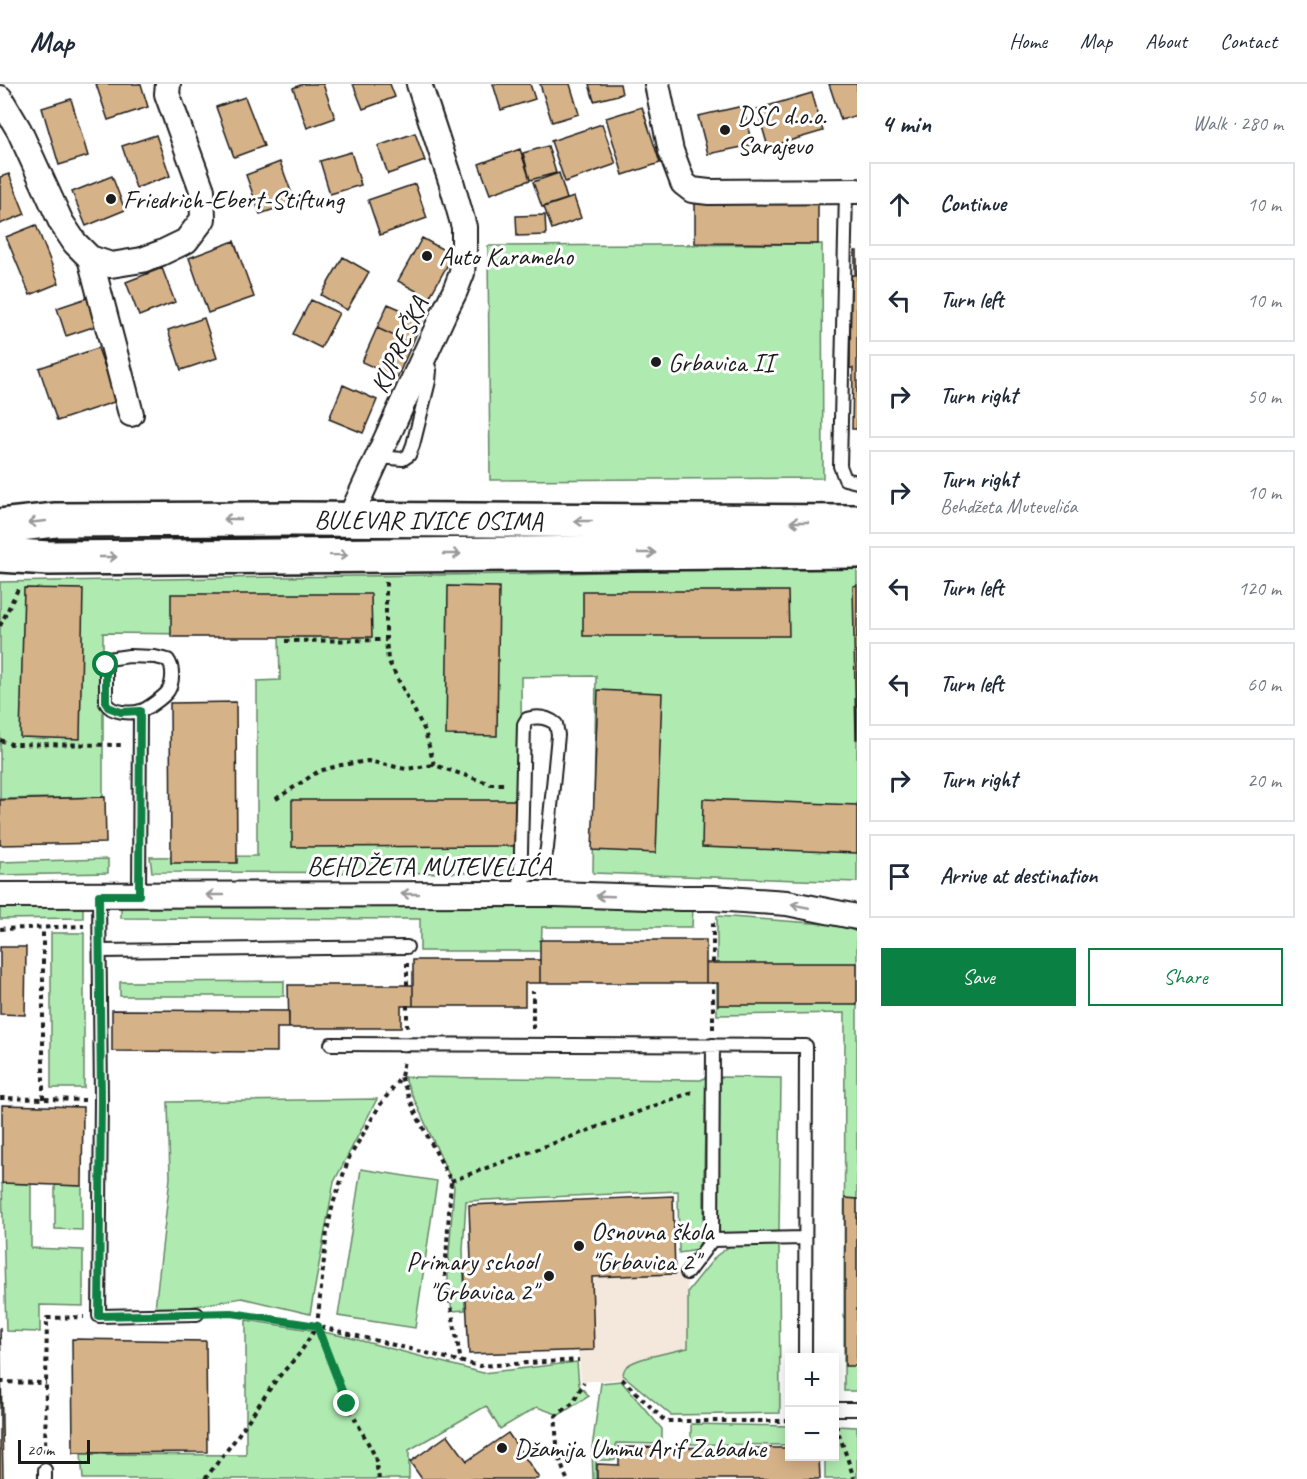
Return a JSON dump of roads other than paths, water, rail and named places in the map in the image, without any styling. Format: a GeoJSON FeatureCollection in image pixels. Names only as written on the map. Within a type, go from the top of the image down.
{"type":"FeatureCollection","features":[{"type":"Feature","properties":{"kind":"main road","name":"BULEVAR IVICE OSIMA"},"geometry":{"type":"LineString","coordinates":[[0,526],[56,520],[857,522]]}},
{"type":"Feature","properties":{"kind":"main road","name":"BULEVAR IVICE OSIMA"},"geometry":{"type":"LineString","coordinates":[[0,555],[50,558],[857,551]]}},
{"type":"Feature","properties":{"kind":"street"},"geometry":{"type":"LineString","coordinates":[[0,98],[18,130],[61,222],[75,243],[90,258],[111,265],[142,260],[186,241],[202,219],[202,190],[167,94],[168,84]]}},
{"type":"Feature","properties":{"kind":"street","name":"KUPREŠKA"},"geometry":{"type":"LineString","coordinates":[[349,519],[462,273],[464,227],[419,84]]}},
{"type":"Feature","properties":{"kind":"street"},"geometry":{"type":"LineString","coordinates":[[657,84],[671,151],[683,183],[692,190],[708,192],[851,191]]}},
{"type":"Feature","properties":{"kind":"street"},"geometry":{"type":"LineString","coordinates":[[90,258],[131,414]]}},
{"type":"Feature","properties":{"kind":"street","name":"BEHDŽETA MUTEVELIĆA"},"geometry":{"type":"LineString","coordinates":[[0,895],[139,895],[520,886],[787,903],[857,917]]}},
{"type":"Feature","properties":{"kind":"lane"},"geometry":{"type":"LineString","coordinates":[[851,191],[840,466],[845,479],[857,482]]}},
{"type":"Feature","properties":{"kind":"lane"},"geometry":{"type":"LineString","coordinates":[[129,656],[155,657],[168,660],[172,665],[167,692],[140,711],[121,712],[108,707],[106,703],[108,659],[129,656]]}},
{"type":"Feature","properties":{"kind":"lane"},"geometry":{"type":"LineString","coordinates":[[139,895],[140,711]]}},
{"type":"Feature","properties":{"kind":"lane"},"geometry":{"type":"LineString","coordinates":[[541,717],[556,724],[558,735],[547,848],[545,859],[539,870],[520,886],[525,720],[541,717]]}},
{"type":"Feature","properties":{"kind":"lane"},"geometry":{"type":"LineString","coordinates":[[99,895],[101,1100],[99,1316],[197,1314]]}},
{"type":"Feature","properties":{"kind":"lane"},"geometry":{"type":"LineString","coordinates":[[100,951],[407,947]]}},
{"type":"Feature","properties":{"kind":"lane"},"geometry":{"type":"LineString","coordinates":[[331,1044],[806,1046],[805,1353]]}},
{"type":"Feature","properties":{"kind":"lane"},"geometry":{"type":"LineString","coordinates":[[687,1273],[712,1240],[713,1045]]}},
{"type":"Feature","properties":{"kind":"lane"},"geometry":{"type":"LineString","coordinates":[[712,1240],[805,1238]]}},
{"type":"Feature","properties":{"kind":"lane"},"geometry":{"type":"LineString","coordinates":[[839,1409],[857,1409]]}},
{"type":"Feature","properties":{"kind":"place","name":"DSC d.o.o. Sarajevo"},"geometry":{"type":"Point","coordinates":[725,130]}},
{"type":"Feature","properties":{"kind":"place","name":"Friedrich-Ebert-Stiftung"},"geometry":{"type":"Point","coordinates":[111,199]}},
{"type":"Feature","properties":{"kind":"place","name":"Auto Karameho"},"geometry":{"type":"Point","coordinates":[427,256]}},
{"type":"Feature","properties":{"kind":"place","name":"Grbavica II"},"geometry":{"type":"Point","coordinates":[656,362]}},
{"type":"Feature","properties":{"kind":"place","name":"Osnovna škola \"Grbavica 2\""},"geometry":{"type":"Point","coordinates":[579,1246]}},
{"type":"Feature","properties":{"kind":"place","name":"Primary school \"Grbavica 2\""},"geometry":{"type":"Point","coordinates":[549,1276]}},
{"type":"Feature","properties":{"kind":"place","name":"Džamija Ummu Arif Zabadne"},"geometry":{"type":"Point","coordinates":[502,1448]}}]}
